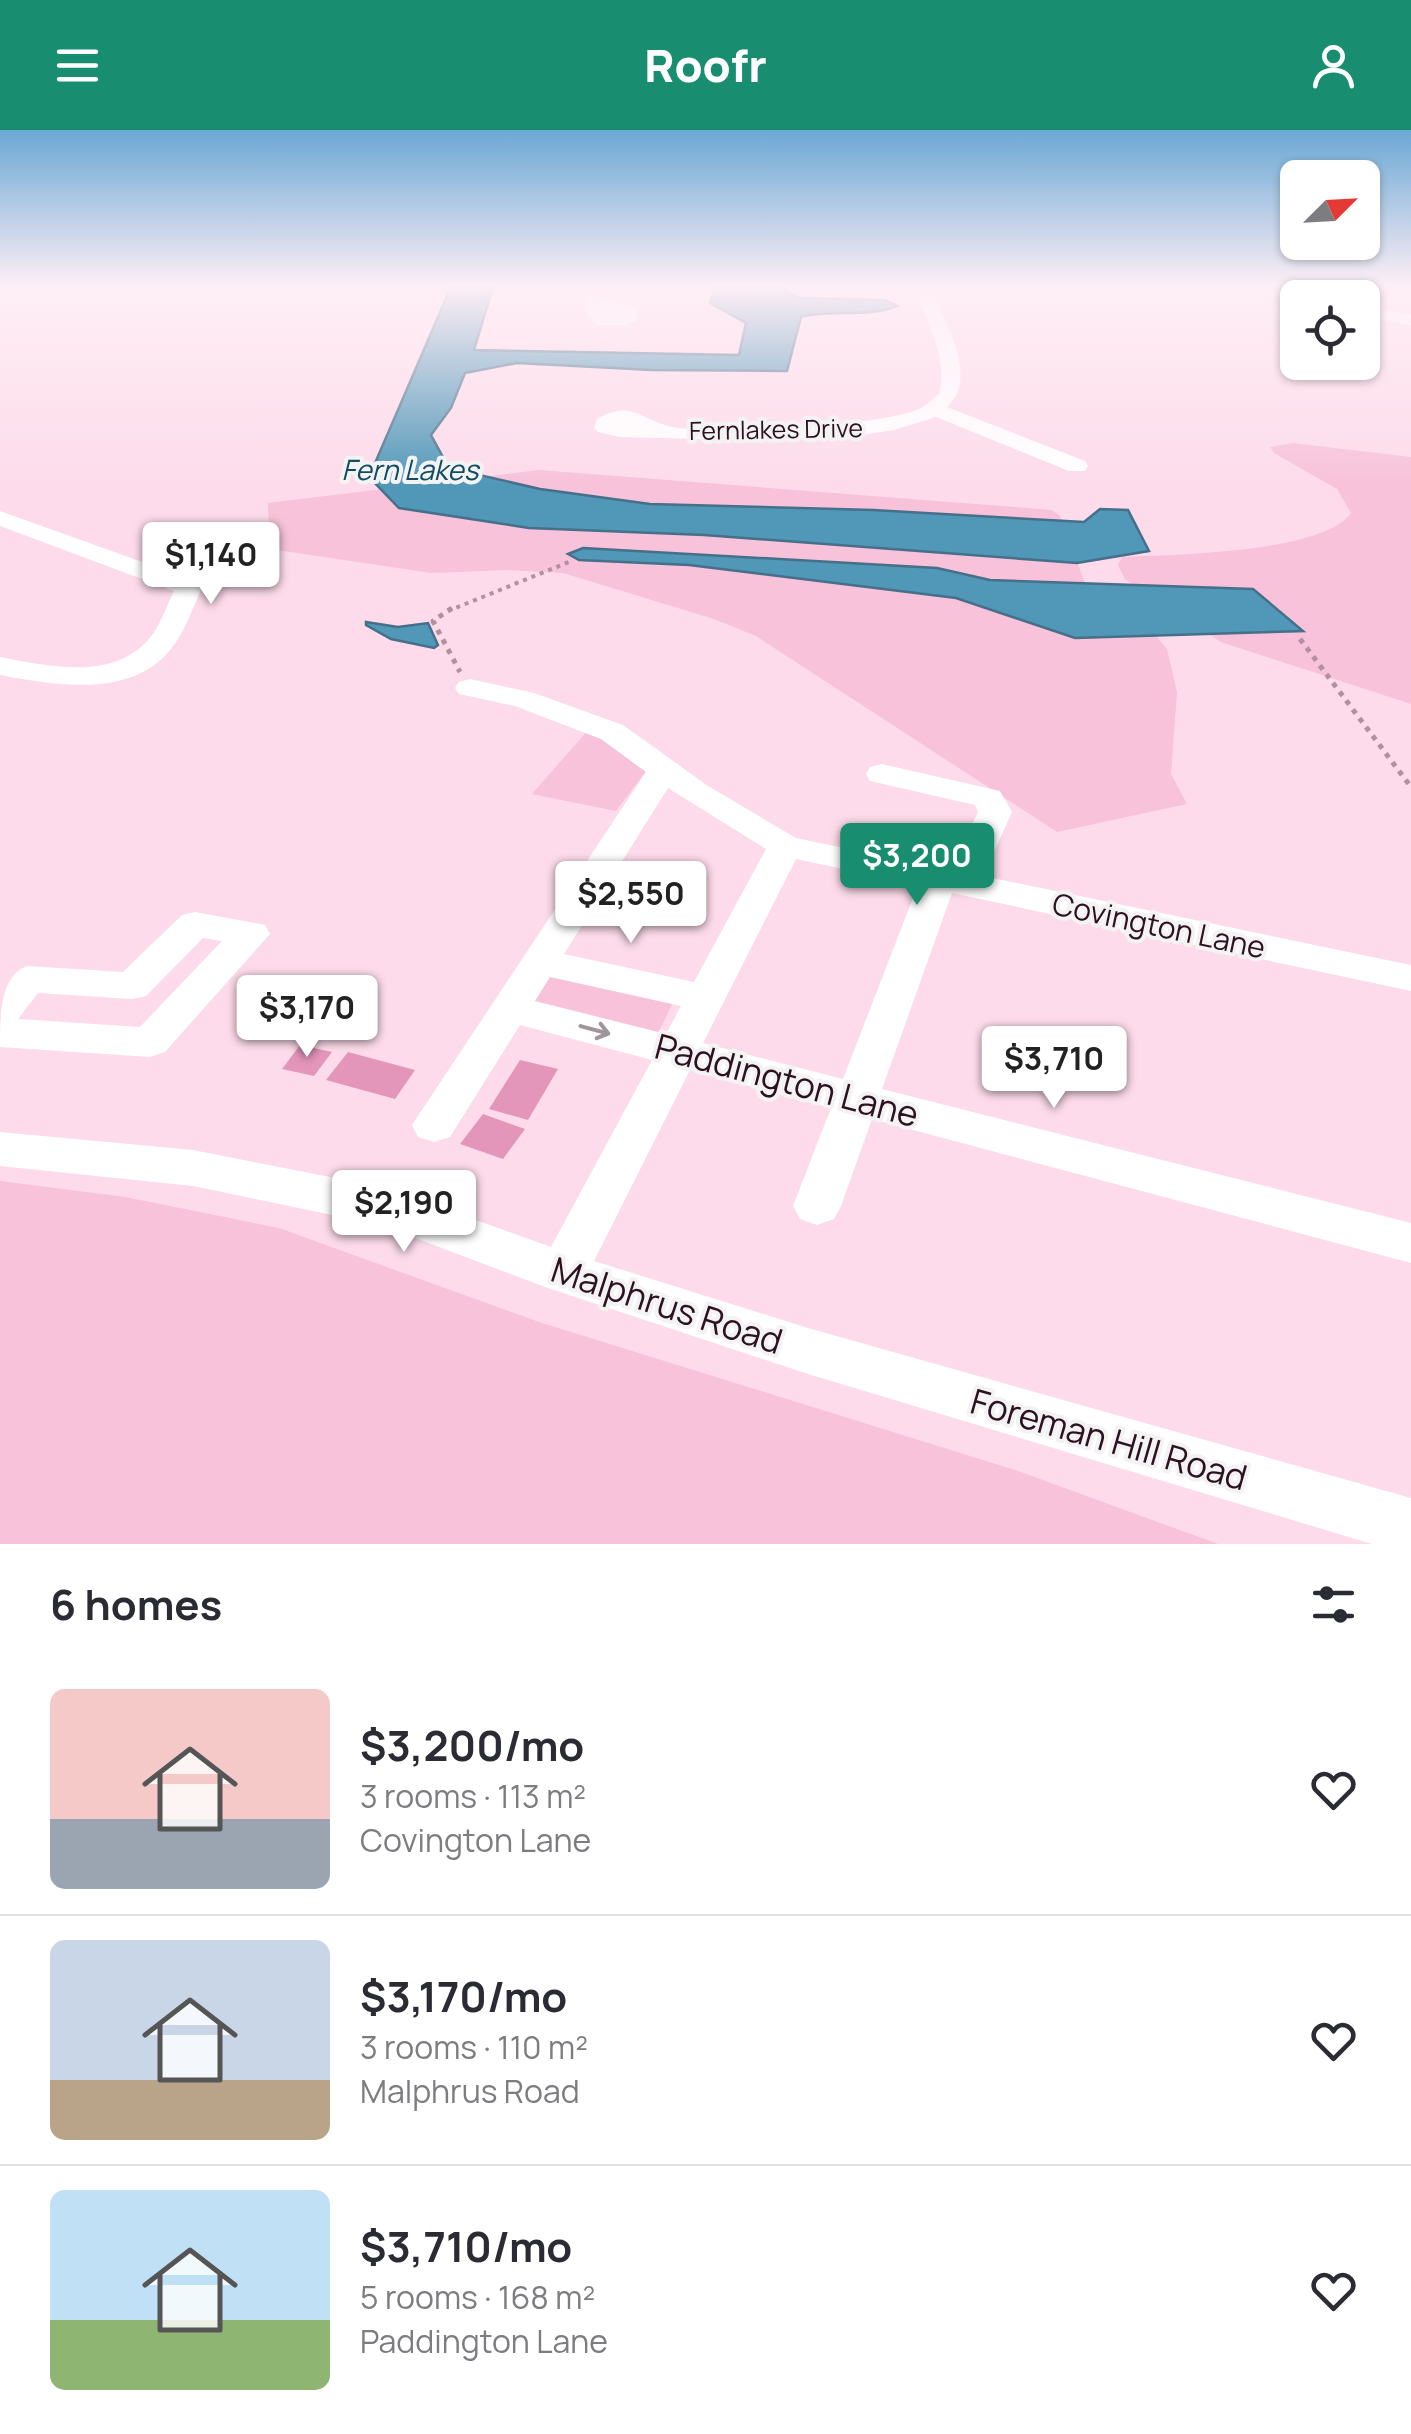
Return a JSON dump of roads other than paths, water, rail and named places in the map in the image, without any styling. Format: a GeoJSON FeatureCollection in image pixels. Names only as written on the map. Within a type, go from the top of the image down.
{"type":"FeatureCollection","features":[{"type":"Feature","properties":{"kind":"street"},"geometry":{"type":"LineString","coordinates":[[934,408],[946,400],[952,385],[946,353]]}},
{"type":"Feature","properties":{"kind":"street"},"geometry":{"type":"LineString","coordinates":[[934,408],[1077,466]]}},
{"type":"Feature","properties":{"kind":"street","name":"Fernlakes Drive"},"geometry":{"type":"LineString","coordinates":[[662,432],[838,433],[913,418],[934,408]]}},
{"type":"Feature","properties":{"kind":"street"},"geometry":{"type":"LineString","coordinates":[[0,518],[189,588],[157,648],[141,658],[147,670],[143,677],[116,688],[98,688],[76,676],[57,677],[0,666]]}},
{"type":"Feature","properties":{"kind":"street","name":"Covington Lane"},"geometry":{"type":"LineString","coordinates":[[470,688],[522,699],[612,732],[663,770],[786,846],[1411,978]]}},
{"type":"Feature","properties":{"kind":"street"},"geometry":{"type":"LineString","coordinates":[[434,1124],[512,1009],[663,770]]}},
{"type":"Feature","properties":{"kind":"street"},"geometry":{"type":"LineString","coordinates":[[817,1206],[950,881],[995,812],[988,798],[882,774]]}},
{"type":"Feature","properties":{"kind":"street"},"geometry":{"type":"LineString","coordinates":[[563,1272],[786,846]]}},
{"type":"Feature","properties":{"kind":"street"},"geometry":{"type":"LineString","coordinates":[[0,1013],[27,978],[132,986],[195,924],[251,934],[150,1042],[0,1032]]}},
{"type":"Feature","properties":{"kind":"street","name":"Paddington Lane"},"geometry":{"type":"LineString","coordinates":[[542,962],[706,998]]}},
{"type":"Feature","properties":{"kind":"street","name":"Paddington Lane"},"geometry":{"type":"LineString","coordinates":[[512,1009],[1411,1242]]}},
{"type":"Feature","properties":{"kind":"street","name":"Malphrus Road"},"geometry":{"type":"LineString","coordinates":[[0,1149],[193,1168],[329,1192],[386,1207],[563,1272],[808,1351]]}},
{"type":"Feature","properties":{"kind":"street","name":"Foreman Hill Road"},"geometry":{"type":"LineString","coordinates":[[808,1351],[1411,1527]]}},
{"type":"Feature","properties":{"kind":"water","name":"Fern Lakes"},"geometry":{"type":"Polygon","coordinates":[[[423,353],[792,353],[787,371],[651,370],[517,363],[465,373],[451,408],[431,435],[449,468],[540,489],[650,504],[873,510],[1084,522],[1100,509],[1128,510],[1149,551],[1077,563],[704,535],[529,528],[399,508],[369,477],[423,353]]]}},
{"type":"Feature","properties":{"kind":"water"},"geometry":{"type":"Polygon","coordinates":[[[583,548],[937,568],[990,580],[1253,589],[1303,631],[1075,638],[956,598],[689,565],[579,560],[568,554],[583,548]]]}},
{"type":"Feature","properties":{"kind":"water"},"geometry":{"type":"Polygon","coordinates":[[[366,622],[398,627],[428,623],[438,645],[434,648],[391,639],[366,622]]]}}]}
